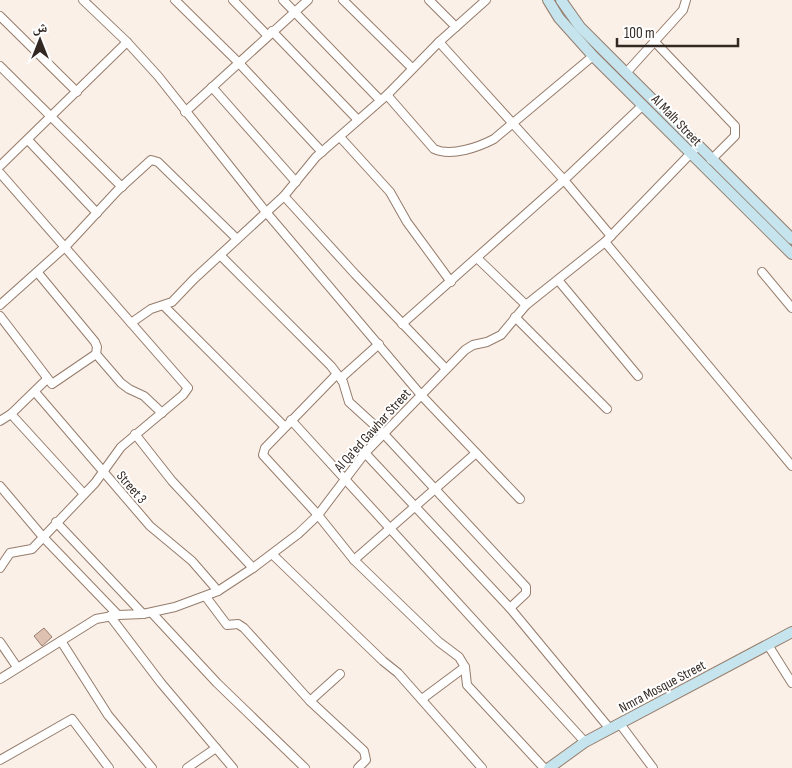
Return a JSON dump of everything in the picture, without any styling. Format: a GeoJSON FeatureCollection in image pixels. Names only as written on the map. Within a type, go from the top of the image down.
{"type":"FeatureCollection","features":[{"type":"Feature","properties":{"kind":"street"},"geometry":{"type":"LineString","coordinates":[[83,0],[127,42],[158,76],[266,212],[380,344],[421,395],[520,499]]}},
{"type":"Feature","properties":{"kind":"street"},"geometry":{"type":"LineString","coordinates":[[175,0],[238,62],[322,152]]}},
{"type":"Feature","properties":{"kind":"street"},"geometry":{"type":"LineString","coordinates":[[234,0],[358,120]]}},
{"type":"Feature","properties":{"kind":"street"},"geometry":{"type":"LineString","coordinates":[[283,0],[380,100]]}},
{"type":"Feature","properties":{"kind":"street"},"geometry":{"type":"LineString","coordinates":[[185,112],[308,0]]}},
{"type":"Feature","properties":{"kind":"street"},"geometry":{"type":"LineString","coordinates":[[343,0],[412,68]]}},
{"type":"Feature","properties":{"kind":"street"},"geometry":{"type":"LineString","coordinates":[[429,0],[456,27]]}},
{"type":"Feature","properties":{"kind":"street"},"geometry":{"type":"LineString","coordinates":[[131,323],[151,308],[164,306],[172,302],[284,196],[322,152],[387,95],[439,42],[486,0]]}},
{"type":"Feature","properties":{"kind":"street","name":"Al Malh Street"},"geometry":{"type":"LineString","coordinates":[[548,0],[560,18],[594,56],[642,105],[694,150],[711,160],[792,239]]}},
{"type":"Feature","properties":{"kind":"street","name":"Al Malh Street"},"geometry":{"type":"LineString","coordinates":[[561,0],[580,26],[792,254]]}},
{"type":"Feature","properties":{"kind":"street"},"geometry":{"type":"LineString","coordinates":[[626,74],[683,10],[686,0]]}},
{"type":"Feature","properties":{"kind":"street"},"geometry":{"type":"LineString","coordinates":[[0,16],[77,92]]}},
{"type":"Feature","properties":{"kind":"street"},"geometry":{"type":"LineString","coordinates":[[654,41],[735,126],[735,136],[711,160]]}},
{"type":"Feature","properties":{"kind":"street"},"geometry":{"type":"LineString","coordinates":[[2,162],[52,117],[127,42]]}},
{"type":"Feature","properties":{"kind":"street"},"geometry":{"type":"LineString","coordinates":[[439,42],[564,180],[611,236]]}},
{"type":"Feature","properties":{"kind":"street"},"geometry":{"type":"LineString","coordinates":[[387,95],[438,151],[477,147],[494,139],[594,56]]}},
{"type":"Feature","properties":{"kind":"street"},"geometry":{"type":"LineString","coordinates":[[0,66],[122,186]]}},
{"type":"Feature","properties":{"kind":"street"},"geometry":{"type":"LineString","coordinates":[[212,87],[296,182]]}},
{"type":"Feature","properties":{"kind":"street"},"geometry":{"type":"LineString","coordinates":[[402,324],[564,180],[642,105]]}},
{"type":"Feature","properties":{"kind":"street"},"geometry":{"type":"LineString","coordinates":[[340,137],[390,192],[407,222],[451,282]]}},
{"type":"Feature","properties":{"kind":"street"},"geometry":{"type":"LineString","coordinates":[[28,140],[97,213]]}},
{"type":"Feature","properties":{"kind":"street","name":"Al Qa'ed Gawhar Street"},"geometry":{"type":"LineString","coordinates":[[0,679],[89,622],[114,615],[152,613],[206,597],[254,568],[318,515],[364,453],[469,346],[494,339],[500,335],[526,305],[605,242],[694,150]]}},
{"type":"Feature","properties":{"kind":"street"},"geometry":{"type":"LineString","coordinates":[[0,306],[66,246],[147,162],[155,160],[237,239]]}},
{"type":"Feature","properties":{"kind":"street"},"geometry":{"type":"LineString","coordinates":[[0,173],[188,386],[186,392],[135,434],[112,457],[104,472],[43,537],[28,550],[10,552],[0,568]]}},
{"type":"Feature","properties":{"kind":"street"},"geometry":{"type":"LineString","coordinates":[[284,196],[446,369]]}},
{"type":"Feature","properties":{"kind":"street"},"geometry":{"type":"LineString","coordinates":[[605,242],[792,466]]}},
{"type":"Feature","properties":{"kind":"street"},"geometry":{"type":"LineString","coordinates":[[220,255],[339,376],[349,402],[383,433],[526,587],[526,593],[510,608]]}},
{"type":"Feature","properties":{"kind":"street"},"geometry":{"type":"LineString","coordinates":[[477,258],[526,305]]}},
{"type":"Feature","properties":{"kind":"street"},"geometry":{"type":"LineString","coordinates":[[762,272],[792,308]]}},
{"type":"Feature","properties":{"kind":"street"},"geometry":{"type":"LineString","coordinates":[[0,316],[51,384],[56,384],[96,354],[97,345],[38,273]]}},
{"type":"Feature","properties":{"kind":"street"},"geometry":{"type":"LineString","coordinates":[[558,280],[638,376]]}},
{"type":"Feature","properties":{"kind":"street"},"geometry":{"type":"LineString","coordinates":[[164,306],[288,423],[343,479],[585,742]]}},
{"type":"Feature","properties":{"kind":"street"},"geometry":{"type":"LineString","coordinates":[[515,317],[607,409]]}},
{"type":"Feature","properties":{"kind":"street"},"geometry":{"type":"LineString","coordinates":[[380,344],[339,376],[288,423],[262,453],[318,515],[354,560],[439,642],[459,657],[465,667],[467,685],[544,768]]}},
{"type":"Feature","properties":{"kind":"street"},"geometry":{"type":"LineString","coordinates":[[96,354],[128,389],[144,396],[162,413]]}},
{"type":"Feature","properties":{"kind":"street"},"geometry":{"type":"LineString","coordinates":[[0,421],[12,414],[47,379]]}},
{"type":"Feature","properties":{"kind":"street","name":"Street 3"},"geometry":{"type":"LineString","coordinates":[[35,392],[150,526],[192,561],[218,591]]}},
{"type":"Feature","properties":{"kind":"street"},"geometry":{"type":"LineString","coordinates":[[12,414],[84,494]]}},
{"type":"Feature","properties":{"kind":"street"},"geometry":{"type":"LineString","coordinates":[[135,434],[172,481],[254,568]]}},
{"type":"Feature","properties":{"kind":"street"},"geometry":{"type":"LineString","coordinates":[[364,453],[510,608],[610,729]]}},
{"type":"Feature","properties":{"kind":"street"},"geometry":{"type":"LineString","coordinates":[[354,560],[476,453]]}},
{"type":"Feature","properties":{"kind":"street"},"geometry":{"type":"LineString","coordinates":[[0,486],[43,537],[114,615],[160,683],[233,768]]}},
{"type":"Feature","properties":{"kind":"street"},"geometry":{"type":"LineString","coordinates":[[56,522],[143,614]]}},
{"type":"Feature","properties":{"kind":"street"},"geometry":{"type":"LineString","coordinates":[[272,554],[398,672],[482,768]]}},
{"type":"Feature","properties":{"kind":"street"},"geometry":{"type":"LineString","coordinates":[[206,597],[227,625],[238,624],[244,628],[310,701],[364,751],[366,760],[358,768]]}},
{"type":"Feature","properties":{"kind":"street"},"geometry":{"type":"LineString","coordinates":[[152,613],[217,683],[305,768]]}},
{"type":"Feature","properties":{"kind":"street","name":"Nmra Mosque Street"},"geometry":{"type":"LineString","coordinates":[[549,768],[585,742],[792,632]]}},
{"type":"Feature","properties":{"kind":"street"},"geometry":{"type":"LineString","coordinates":[[60,641],[108,714],[152,768]]}},
{"type":"Feature","properties":{"kind":"street"},"geometry":{"type":"LineString","coordinates":[[0,642],[17,667]]}},
{"type":"Feature","properties":{"kind":"street"},"geometry":{"type":"LineString","coordinates":[[768,645],[792,683]]}},
{"type":"Feature","properties":{"kind":"street"},"geometry":{"type":"LineString","coordinates":[[422,699],[465,667]]}},
{"type":"Feature","properties":{"kind":"street"},"geometry":{"type":"LineString","coordinates":[[310,701],[340,674]]}},
{"type":"Feature","properties":{"kind":"street"},"geometry":{"type":"LineString","coordinates":[[0,760],[72,719],[109,768]]}},
{"type":"Feature","properties":{"kind":"street"},"geometry":{"type":"LineString","coordinates":[[620,724],[653,768]]}},
{"type":"Feature","properties":{"kind":"street"},"geometry":{"type":"LineString","coordinates":[[187,768],[216,748]]}},
{"type":"Feature","properties":{"kind":"building"},"geometry":{"type":"Polygon","coordinates":[[[44,628],[52,637],[42,646],[34,636],[44,628]]]}}]}
